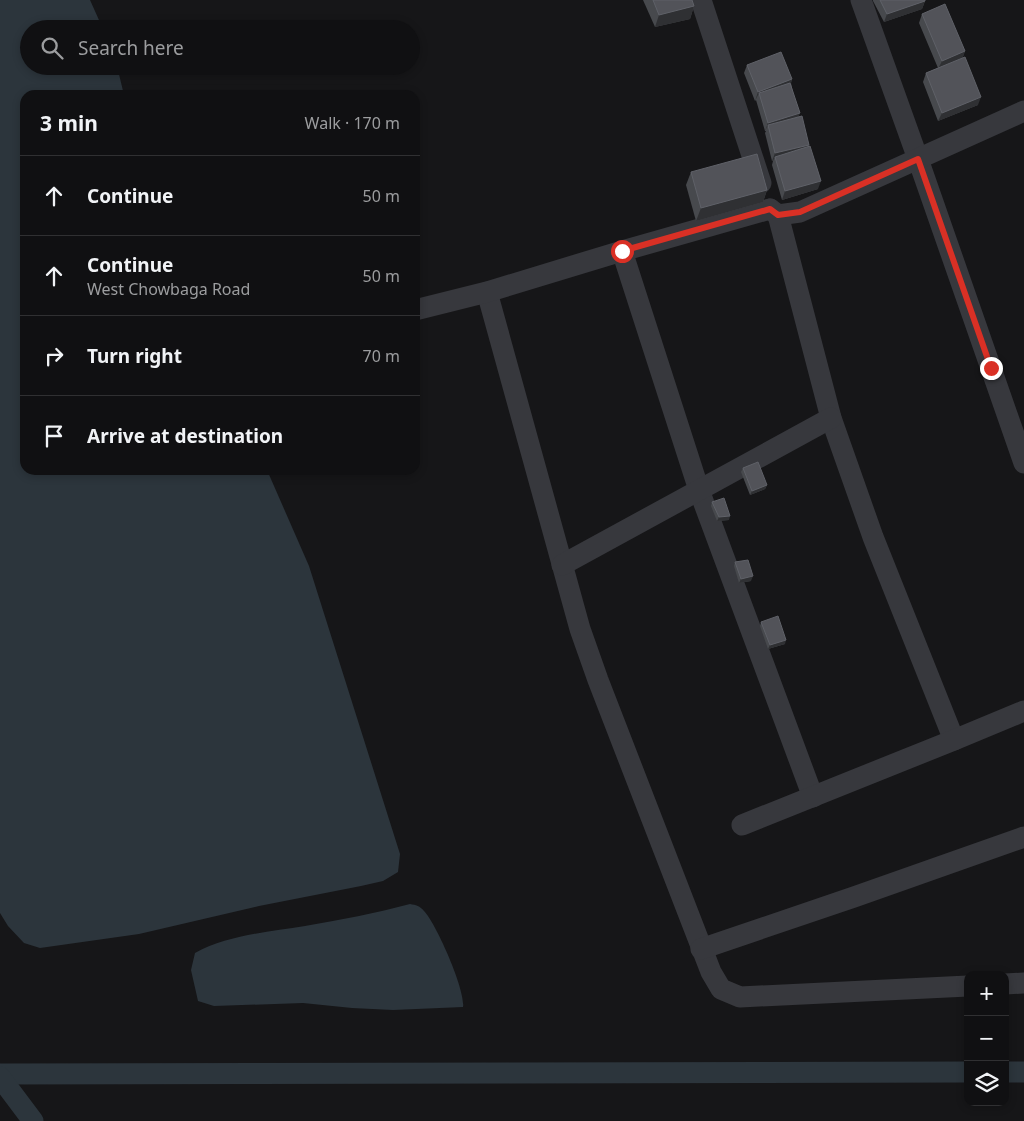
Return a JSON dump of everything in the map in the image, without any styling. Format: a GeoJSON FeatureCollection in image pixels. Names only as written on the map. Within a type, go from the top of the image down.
{"type":"FeatureCollection","features":[{"type":"Feature","properties":{"kind":"street"},"geometry":{"type":"LineString","coordinates":[[701,0],[774,212],[831,418],[873,537],[954,740]]}},
{"type":"Feature","properties":{"kind":"street"},"geometry":{"type":"LineString","coordinates":[[861,0],[1024,463]]}},
{"type":"Feature","properties":{"kind":"street"},"geometry":{"type":"LineString","coordinates":[[420,309],[487,292],[622,251],[774,212],[800,212],[1024,111]]}},
{"type":"Feature","properties":{"kind":"street"},"geometry":{"type":"LineString","coordinates":[[622,251],[699,490],[813,797]]}},
{"type":"Feature","properties":{"kind":"street"},"geometry":{"type":"LineString","coordinates":[[487,292],[580,629],[710,972],[722,989],[740,997],[964,986]]}},
{"type":"Feature","properties":{"kind":"street"},"geometry":{"type":"LineString","coordinates":[[562,565],[831,418]]}},
{"type":"Feature","properties":{"kind":"street"},"geometry":{"type":"LineString","coordinates":[[742,826],[1024,711]]}},
{"type":"Feature","properties":{"kind":"street"},"geometry":{"type":"LineString","coordinates":[[702,949],[1024,837]]}},
{"type":"Feature","properties":{"kind":"street"},"geometry":{"type":"LineString","coordinates":[[1009,984],[1024,983]]}},
{"type":"Feature","properties":{"kind":"shaded area"},"geometry":{"type":"Polygon","coordinates":[[[0,0],[90,0],[99,20],[20,20],[20,75],[119,75],[123,90],[20,90],[20,475],[269,475],[309,566],[400,854],[398,872],[383,881],[259,906],[139,934],[40,948],[24,943],[8,926],[0,913],[0,0]]]}},
{"type":"Feature","properties":{"kind":"shaded area"},"geometry":{"type":"Polygon","coordinates":[[[410,904],[422,909],[436,929],[460,987],[463,1007],[393,1010],[303,1003],[214,1006],[198,1001],[191,970],[195,953],[208,947],[248,935],[345,919],[410,904]]]}},
{"type":"Feature","properties":{"kind":"building"},"geometry":{"type":"Polygon","coordinates":[[[653,0],[692,0],[694,6],[659,15],[653,0]]]}},
{"type":"Feature","properties":{"kind":"building"},"geometry":{"type":"Polygon","coordinates":[[[880,0],[925,0],[925,1],[887,14],[880,0]]]}},
{"type":"Feature","properties":{"kind":"building"},"geometry":{"type":"Polygon","coordinates":[[[945,4],[965,51],[942,61],[922,14],[945,4]]]}},
{"type":"Feature","properties":{"kind":"building"},"geometry":{"type":"Polygon","coordinates":[[[781,52],[792,79],[758,92],[747,65],[781,52]]]}},
{"type":"Feature","properties":{"kind":"building"},"geometry":{"type":"Polygon","coordinates":[[[965,57],[981,97],[942,113],[926,73],[965,57]]]}},
{"type":"Feature","properties":{"kind":"building"},"geometry":{"type":"Polygon","coordinates":[[[790,83],[800,113],[768,123],[759,93],[790,83]]]}},
{"type":"Feature","properties":{"kind":"building"},"geometry":{"type":"Polygon","coordinates":[[[802,116],[809,145],[775,153],[768,125],[802,116]]]}},
{"type":"Feature","properties":{"kind":"building"},"geometry":{"type":"Polygon","coordinates":[[[810,146],[821,181],[785,191],[775,157],[810,146]]]}},
{"type":"Feature","properties":{"kind":"building"},"geometry":{"type":"Polygon","coordinates":[[[757,154],[767,190],[701,208],[691,172],[757,154]]]}},
{"type":"Feature","properties":{"kind":"building"},"geometry":{"type":"Polygon","coordinates":[[[758,462],[767,485],[752,491],[743,468],[758,462]]]}},
{"type":"Feature","properties":{"kind":"building"},"geometry":{"type":"Polygon","coordinates":[[[724,498],[730,516],[719,517],[712,502],[724,498]]]}},
{"type":"Feature","properties":{"kind":"building"},"geometry":{"type":"Polygon","coordinates":[[[748,560],[753,576],[741,579],[735,562],[748,560]]]}},
{"type":"Feature","properties":{"kind":"building"},"geometry":{"type":"Polygon","coordinates":[[[778,616],[786,640],[770,645],[761,622],[778,616]]]}},
{"type":"Feature","properties":{"kind":"waterway"},"geometry":{"type":"LineString","coordinates":[[0,1074],[964,1072]]}},
{"type":"Feature","properties":{"kind":"waterway"},"geometry":{"type":"LineString","coordinates":[[1009,1072],[1024,1072]]}},
{"type":"Feature","properties":{"kind":"waterway"},"geometry":{"type":"LineString","coordinates":[[0,1077],[33,1121]]}},
{"type":"Feature","properties":{"kind":"route"},"geometry":{"type":"LineString","coordinates":[[622,251],[770,209],[778,215],[800,212],[918,159],[991,368]]}}]}
